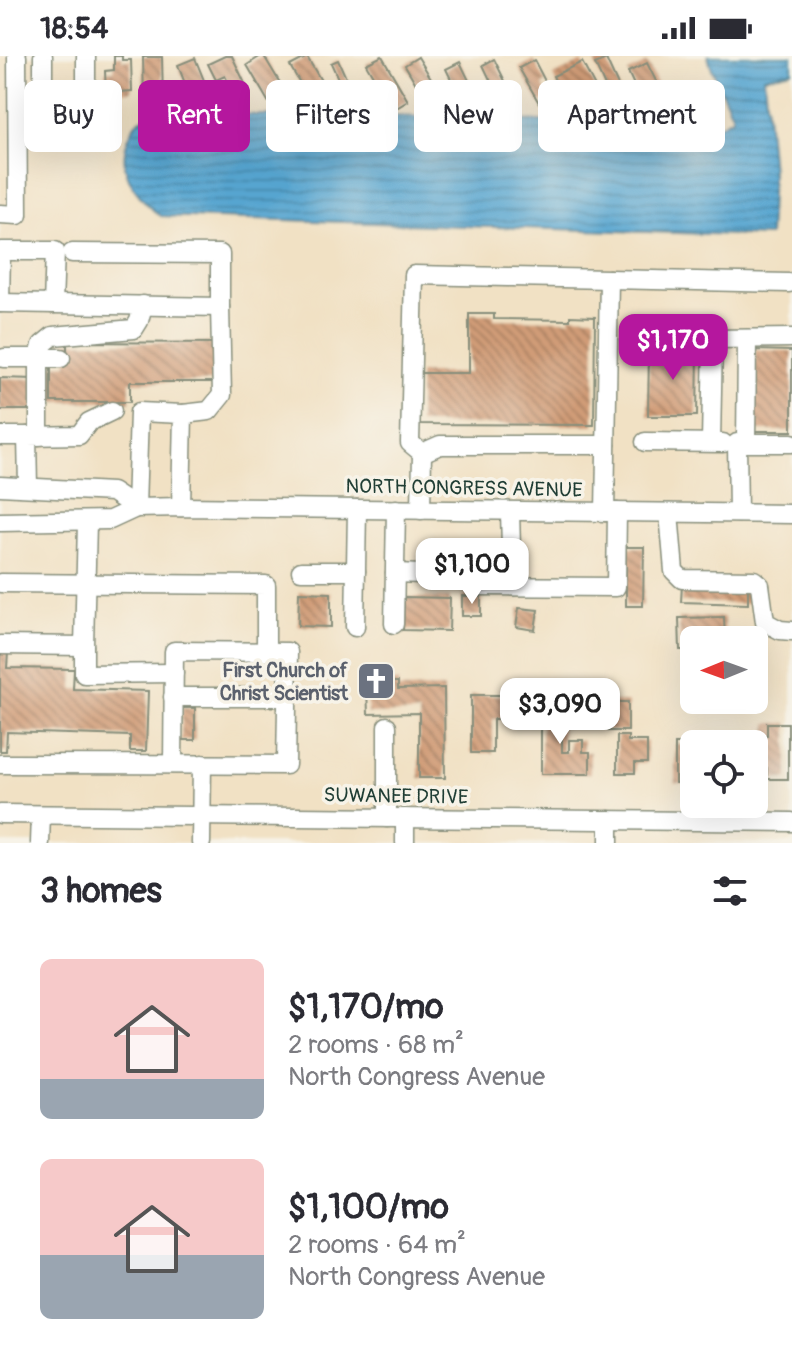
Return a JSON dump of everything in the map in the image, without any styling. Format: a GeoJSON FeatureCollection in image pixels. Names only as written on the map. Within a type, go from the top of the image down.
{"type":"FeatureCollection","features":[{"type":"Feature","properties":{"kind":"street"},"geometry":{"type":"LineString","coordinates":[[9,214],[17,56]]}},
{"type":"Feature","properties":{"kind":"street"},"geometry":{"type":"LineString","coordinates":[[43,56],[43,92],[86,92],[86,56]]}},
{"type":"Feature","properties":{"kind":"street"},"geometry":{"type":"LineString","coordinates":[[53,304],[55,251],[1,251],[0,303],[53,304],[143,305],[220,307]]}},
{"type":"Feature","properties":{"kind":"street"},"geometry":{"type":"LineString","coordinates":[[0,436],[79,435],[89,422],[126,411],[183,414],[209,411],[222,395],[220,254],[72,253]]}},
{"type":"Feature","properties":{"kind":"street"},"geometry":{"type":"LineString","coordinates":[[422,453],[410,443],[414,275],[789,283]]}},
{"type":"Feature","properties":{"kind":"street"},"geometry":{"type":"LineString","coordinates":[[480,586],[616,587],[606,445],[609,279]]}},
{"type":"Feature","properties":{"kind":"street"},"geometry":{"type":"LineString","coordinates":[[28,487],[42,345],[53,336],[134,329],[143,305]]}},
{"type":"Feature","properties":{"kind":"street"},"geometry":{"type":"LineString","coordinates":[[711,442],[713,339],[792,338]]}},
{"type":"Feature","properties":{"kind":"street"},"geometry":{"type":"LineString","coordinates":[[738,513],[747,339]]}},
{"type":"Feature","properties":{"kind":"street"},"geometry":{"type":"LineString","coordinates":[[4,358],[61,358]]}},
{"type":"Feature","properties":{"kind":"street"},"geometry":{"type":"LineString","coordinates":[[126,411],[136,508]]}},
{"type":"Feature","properties":{"kind":"street"},"geometry":{"type":"LineString","coordinates":[[181,507],[183,414]]}},
{"type":"Feature","properties":{"kind":"street"},"geometry":{"type":"LineString","coordinates":[[645,442],[792,443]]}},
{"type":"Feature","properties":{"kind":"street"},"geometry":{"type":"LineString","coordinates":[[422,453],[440,445],[606,445]]}},
{"type":"Feature","properties":{"kind":"street"},"geometry":{"type":"LineString","coordinates":[[421,510],[422,453]]}},
{"type":"Feature","properties":{"kind":"street","name":"NORTH CONGRESS AVENUE"},"geometry":{"type":"LineString","coordinates":[[0,486],[112,492],[136,508]]}},
{"type":"Feature","properties":{"kind":"street","name":"NORTH CONGRESS AVENUE"},"geometry":{"type":"LineString","coordinates":[[0,522],[87,522],[110,520],[136,508],[181,507],[792,514]]}},
{"type":"Feature","properties":{"kind":"street"},"geometry":{"type":"LineString","coordinates":[[355,627],[357,509]]}},
{"type":"Feature","properties":{"kind":"street"},"geometry":{"type":"LineString","coordinates":[[394,624],[396,509]]}},
{"type":"Feature","properties":{"kind":"street"},"geometry":{"type":"LineString","coordinates":[[510,511],[512,586]]}},
{"type":"Feature","properties":{"kind":"street"},"geometry":{"type":"LineString","coordinates":[[669,513],[674,571],[682,579],[754,580],[760,585],[765,622],[780,630],[792,631]]}},
{"type":"Feature","properties":{"kind":"street"},"geometry":{"type":"LineString","coordinates":[[87,522],[84,674],[174,673]]}},
{"type":"Feature","properties":{"kind":"street"},"geometry":{"type":"LineString","coordinates":[[301,571],[356,571]]}},
{"type":"Feature","properties":{"kind":"street"},"geometry":{"type":"LineString","coordinates":[[395,573],[449,575]]}},
{"type":"Feature","properties":{"kind":"street"},"geometry":{"type":"LineString","coordinates":[[0,583],[266,585],[266,652]]}},
{"type":"Feature","properties":{"kind":"street"},"geometry":{"type":"LineString","coordinates":[[0,645],[84,646]]}},
{"type":"Feature","properties":{"kind":"street"},"geometry":{"type":"LineString","coordinates":[[0,764],[286,765],[288,652],[174,651],[173,764]]}},
{"type":"Feature","properties":{"kind":"street"},"geometry":{"type":"LineString","coordinates":[[173,697],[287,697]]}},
{"type":"Feature","properties":{"kind":"street"},"geometry":{"type":"LineString","coordinates":[[387,726],[396,818],[405,843]]}},
{"type":"Feature","properties":{"kind":"street"},"geometry":{"type":"LineString","coordinates":[[201,843],[202,764]]}},
{"type":"Feature","properties":{"kind":"street","name":"SUWANEE DRIVE"},"geometry":{"type":"LineString","coordinates":[[0,814],[792,822]]}},
{"type":"Feature","properties":{"kind":"street"},"geometry":{"type":"LineString","coordinates":[[40,843],[41,815]]}},
{"type":"Feature","properties":{"kind":"street"},"geometry":{"type":"LineString","coordinates":[[609,820],[609,843]]}},
{"type":"Feature","properties":{"kind":"water"},"geometry":{"type":"Polygon","coordinates":[[[708,56],[792,56],[792,71],[764,77],[772,172],[769,236],[160,216],[135,190],[124,159],[133,127],[138,121],[138,152],[250,152],[250,115],[266,115],[266,152],[398,152],[398,116],[414,117],[414,152],[522,152],[522,120],[538,121],[538,152],[725,152],[725,122],[733,117],[725,99],[725,80],[717,80],[708,56]]]}},
{"type":"Feature","properties":{"kind":"building"},"geometry":{"type":"Polygon","coordinates":[[[114,56],[131,60],[132,91],[122,92],[122,80],[105,80],[105,71],[114,70],[114,56]]]}},
{"type":"Feature","properties":{"kind":"building"},"geometry":{"type":"Polygon","coordinates":[[[232,56],[243,80],[227,80],[225,76],[216,80],[208,64],[232,56]]]}},
{"type":"Feature","properties":{"kind":"building"},"geometry":{"type":"Polygon","coordinates":[[[264,56],[278,80],[266,80],[266,98],[247,65],[264,56]]]}},
{"type":"Feature","properties":{"kind":"building"},"geometry":{"type":"Polygon","coordinates":[[[382,56],[396,80],[375,80],[366,64],[382,56]]]}},
{"type":"Feature","properties":{"kind":"building"},"geometry":{"type":"Polygon","coordinates":[[[143,57],[162,57],[163,80],[144,80],[143,57]]]}},
{"type":"Feature","properties":{"kind":"building"},"geometry":{"type":"Polygon","coordinates":[[[307,57],[321,80],[298,80],[290,66],[307,57]]]}},
{"type":"Feature","properties":{"kind":"building"},"geometry":{"type":"Polygon","coordinates":[[[418,57],[432,80],[414,80],[405,65],[418,57]]]}},
{"type":"Feature","properties":{"kind":"building"},"geometry":{"type":"Polygon","coordinates":[[[195,58],[204,80],[184,80],[178,65],[195,58]]]}},
{"type":"Feature","properties":{"kind":"building"},"geometry":{"type":"Polygon","coordinates":[[[494,59],[504,80],[490,80],[483,65],[494,59]]]}},
{"type":"Feature","properties":{"kind":"building"},"geometry":{"type":"Polygon","coordinates":[[[606,59],[616,80],[602,80],[595,64],[606,59]]]}},
{"type":"Feature","properties":{"kind":"building"},"geometry":{"type":"Polygon","coordinates":[[[338,60],[347,80],[339,80],[331,63],[338,60]]]}},
{"type":"Feature","properties":{"kind":"building"},"geometry":{"type":"Polygon","coordinates":[[[534,60],[544,80],[538,80],[538,101],[519,68],[534,60]]]}},
{"type":"Feature","properties":{"kind":"building"},"geometry":{"type":"Polygon","coordinates":[[[460,62],[469,80],[451,80],[446,69],[460,62]]]}},
{"type":"Feature","properties":{"kind":"building"},"geometry":{"type":"Polygon","coordinates":[[[582,62],[591,80],[555,80],[553,76],[582,62]]]}},
{"type":"Feature","properties":{"kind":"building"},"geometry":{"type":"Polygon","coordinates":[[[647,63],[656,80],[632,80],[628,72],[647,63]]]}},
{"type":"Feature","properties":{"kind":"building"},"geometry":{"type":"Polygon","coordinates":[[[398,84],[408,101],[398,107],[398,84]]]}},
{"type":"Feature","properties":{"kind":"building"},"geometry":{"type":"Polygon","coordinates":[[[469,314],[494,314],[494,319],[570,320],[570,316],[595,317],[594,425],[419,424],[419,373],[469,373],[469,314]]]}},
{"type":"Feature","properties":{"kind":"building"},"geometry":{"type":"Polygon","coordinates":[[[67,342],[220,343],[220,382],[130,382],[130,402],[51,402],[51,365],[67,364],[67,342]]]}},
{"type":"Feature","properties":{"kind":"building"},"geometry":{"type":"Polygon","coordinates":[[[649,349],[698,349],[697,416],[648,416],[649,349]]]}},
{"type":"Feature","properties":{"kind":"building"},"geometry":{"type":"Polygon","coordinates":[[[755,350],[792,351],[792,431],[755,431],[755,350]]]}},
{"type":"Feature","properties":{"kind":"building"},"geometry":{"type":"Polygon","coordinates":[[[0,378],[35,379],[34,410],[0,410],[0,378]]]}},
{"type":"Feature","properties":{"kind":"building"},"geometry":{"type":"Polygon","coordinates":[[[626,547],[644,547],[643,606],[626,606],[626,547]]]}},
{"type":"Feature","properties":{"kind":"building"},"geometry":{"type":"Polygon","coordinates":[[[682,585],[748,586],[748,604],[681,602],[682,585]]]}},
{"type":"Feature","properties":{"kind":"building"},"geometry":{"type":"Polygon","coordinates":[[[299,592],[331,593],[331,627],[298,626],[299,592]]]}},
{"type":"Feature","properties":{"kind":"building"},"geometry":{"type":"Polygon","coordinates":[[[462,596],[481,596],[481,616],[462,616],[462,596]]]}},
{"type":"Feature","properties":{"kind":"building"},"geometry":{"type":"Polygon","coordinates":[[[404,597],[450,598],[449,631],[403,630],[404,597]]]}},
{"type":"Feature","properties":{"kind":"building"},"geometry":{"type":"Polygon","coordinates":[[[519,608],[538,610],[535,630],[516,627],[519,608]]]}},
{"type":"Feature","properties":{"kind":"building"},"geometry":{"type":"Polygon","coordinates":[[[724,617],[724,626],[680,626],[680,650],[679,618],[724,617]]]}},
{"type":"Feature","properties":{"kind":"building"},"geometry":{"type":"Polygon","coordinates":[[[0,652],[8,652],[7,668],[74,669],[73,689],[148,691],[146,751],[130,751],[130,736],[7,732],[6,751],[0,751],[0,652]]]}},
{"type":"Feature","properties":{"kind":"building"},"geometry":{"type":"Polygon","coordinates":[[[382,682],[398,682],[398,689],[444,688],[445,778],[419,778],[419,713],[368,714],[367,688],[382,688],[382,682]]]}},
{"type":"Feature","properties":{"kind":"building"},"geometry":{"type":"Polygon","coordinates":[[[471,695],[519,695],[519,719],[493,719],[493,753],[471,753],[471,695]]]}},
{"type":"Feature","properties":{"kind":"building"},"geometry":{"type":"Polygon","coordinates":[[[608,702],[628,702],[628,731],[608,731],[608,702]]]}},
{"type":"Feature","properties":{"kind":"building"},"geometry":{"type":"Polygon","coordinates":[[[541,705],[562,705],[562,752],[569,752],[569,740],[583,740],[583,752],[590,752],[590,774],[541,774],[541,705]]]}},
{"type":"Feature","properties":{"kind":"building"},"geometry":{"type":"Polygon","coordinates":[[[182,708],[195,708],[195,740],[181,740],[182,708]]]}},
{"type":"Feature","properties":{"kind":"building"},"geometry":{"type":"Polygon","coordinates":[[[767,723],[788,723],[788,779],[768,779],[767,723]]]}},
{"type":"Feature","properties":{"kind":"building"},"geometry":{"type":"Polygon","coordinates":[[[617,736],[628,736],[628,741],[647,741],[647,763],[635,763],[635,773],[617,773],[617,736]]]}},
{"type":"Feature","properties":{"kind":"building"},"geometry":{"type":"Polygon","coordinates":[[[675,744],[680,744],[680,783],[675,783],[675,744]]]}},
{"type":"Feature","properties":{"kind":"place","name":"First Church of Christ Scientist"},"geometry":{"type":"Point","coordinates":[376,681]}}]}
